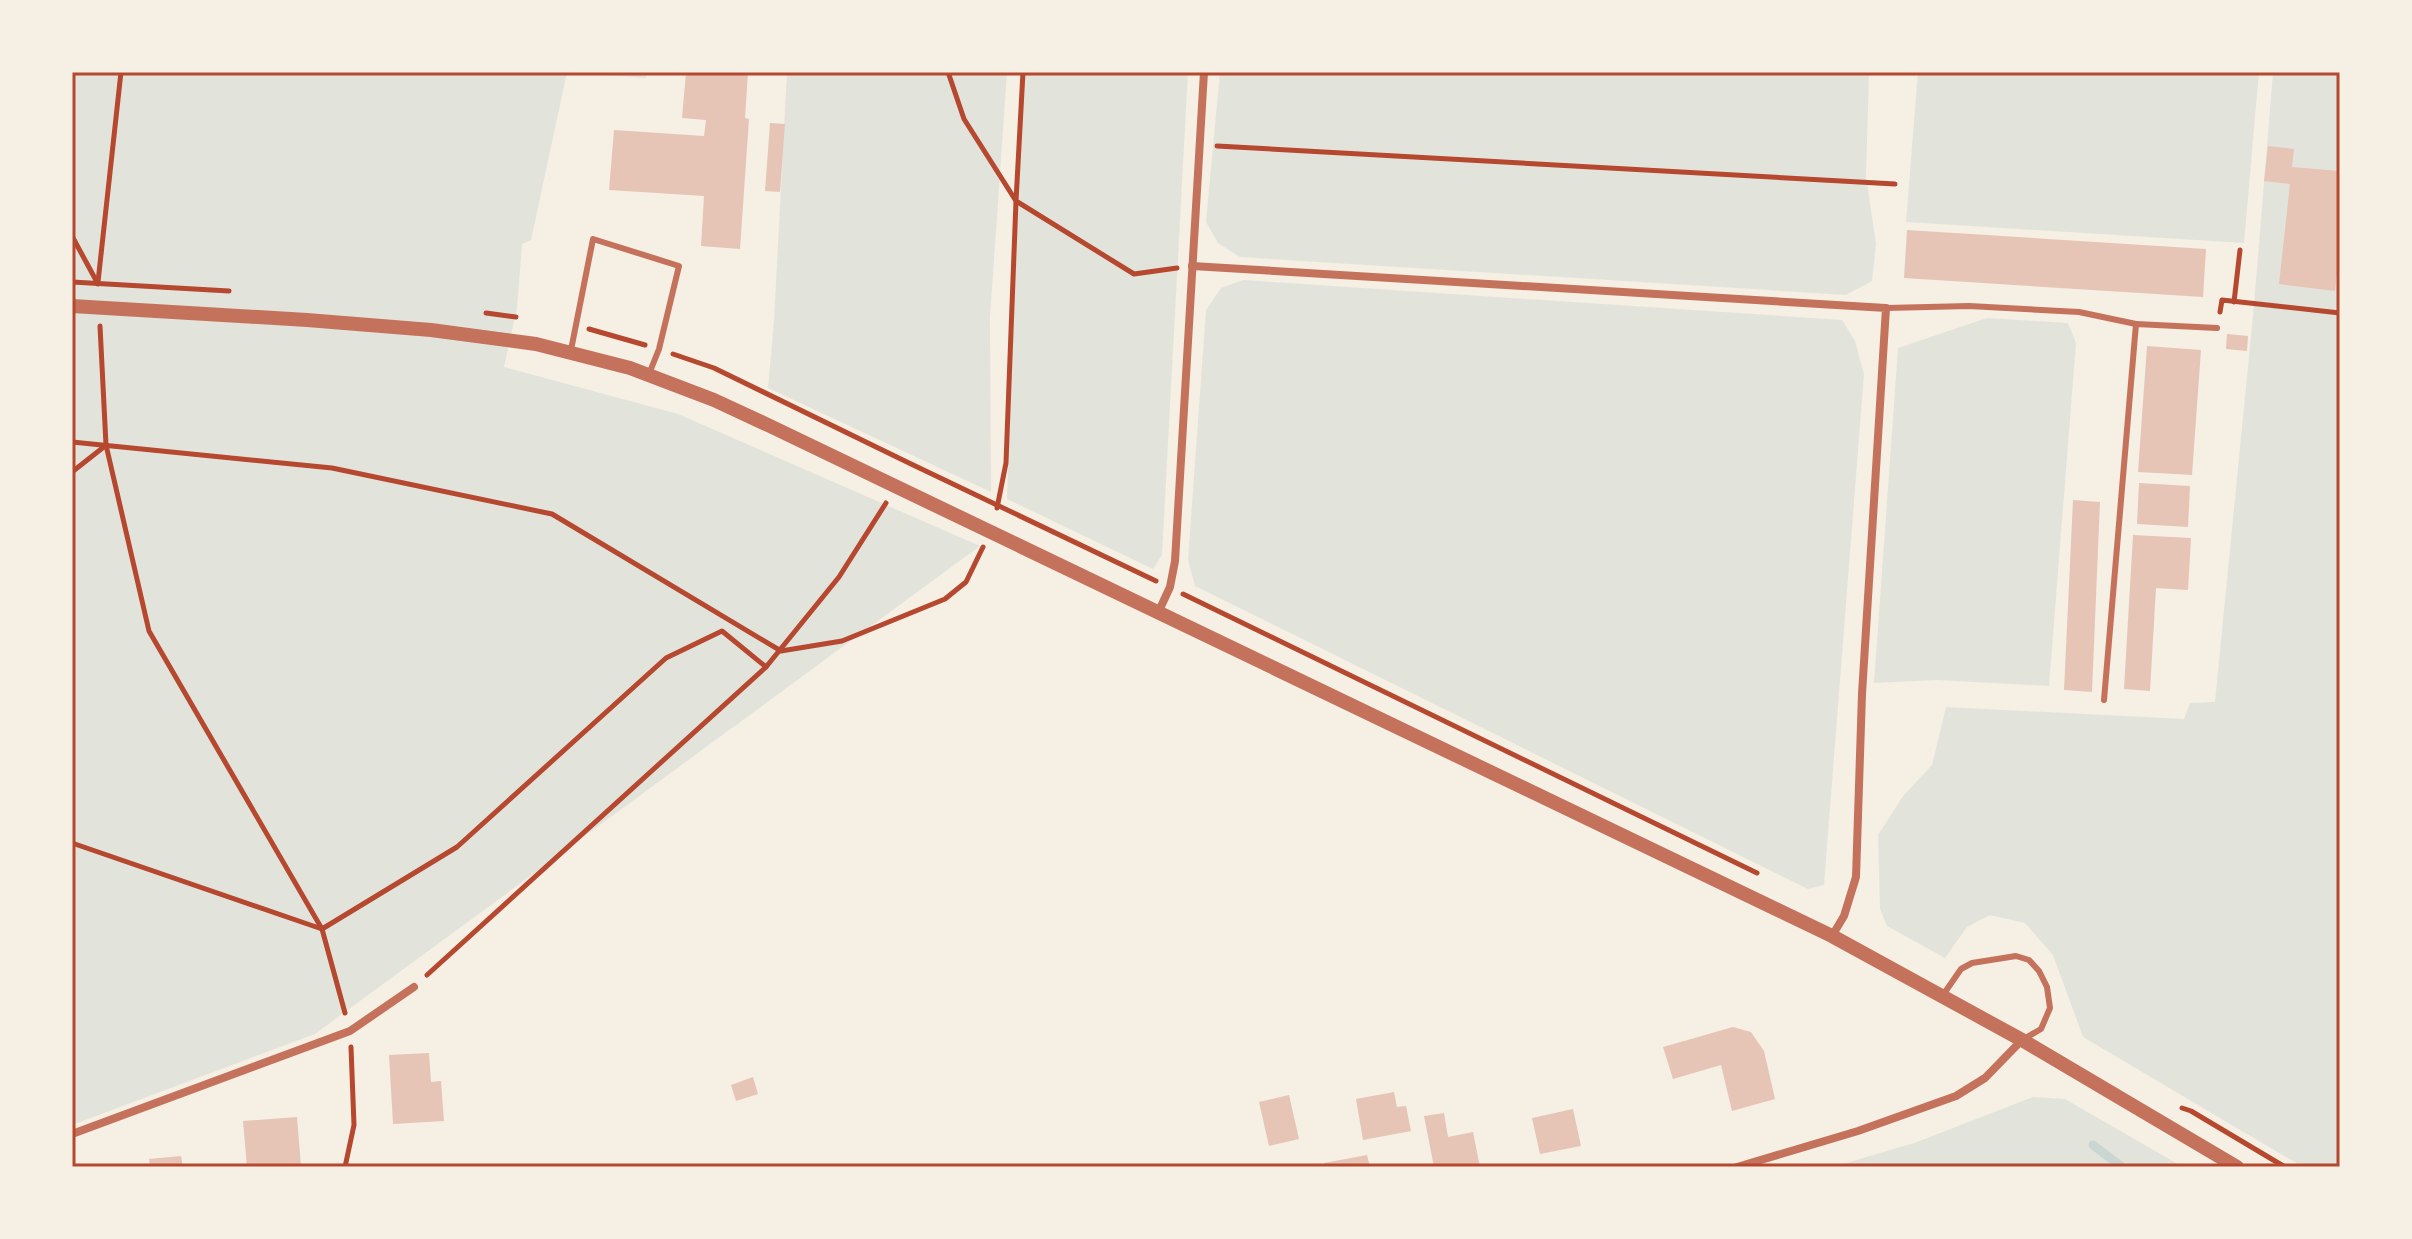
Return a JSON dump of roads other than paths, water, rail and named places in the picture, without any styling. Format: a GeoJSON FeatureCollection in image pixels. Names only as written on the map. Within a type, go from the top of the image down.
{"type":"FeatureCollection","features":[{"type":"Feature","properties":{"kind":"street"},"geometry":{"type":"LineString","coordinates":[[1158,613],[1170,587],[1175,561],[1204,72]]}},
{"type":"Feature","properties":{"kind":"street"},"geometry":{"type":"LineString","coordinates":[[1192,266],[1886,308],[1862,694],[1856,877],[1844,916],[1832,936]]}},
{"type":"Feature","properties":{"kind":"street"},"geometry":{"type":"LineString","coordinates":[[72,306],[431,330],[571,352],[649,374],[714,400],[1832,936],[2022,1040],[2237,1167]]}},
{"type":"Feature","properties":{"kind":"street"},"geometry":{"type":"LineString","coordinates":[[72,1134],[350,1031],[414,987]]}},
{"type":"Feature","properties":{"kind":"street"},"geometry":{"type":"LineString","coordinates":[[1737,1167],[1858,1131],[1956,1096],[1985,1078],[2022,1040]]}},
{"type":"Feature","properties":{"kind":"lane"},"geometry":{"type":"LineString","coordinates":[[571,352],[593,239],[679,266],[659,349],[649,374]]}},
{"type":"Feature","properties":{"kind":"lane"},"geometry":{"type":"LineString","coordinates":[[1886,308],[1969,306],[2064,311],[2136,324],[2217,328]]}},
{"type":"Feature","properties":{"kind":"lane"},"geometry":{"type":"LineString","coordinates":[[2104,700],[2136,324]]}},
{"type":"Feature","properties":{"kind":"lane"},"geometry":{"type":"LineString","coordinates":[[1943,995],[1961,969],[1972,963],[2016,956],[2029,960],[2047,987],[2050,1008],[2041,1029],[2022,1040]]}},
{"type":"Feature","properties":{"kind":"waterway"},"geometry":{"type":"LineString","coordinates":[[2093,1145],[2122,1167]]}}]}
